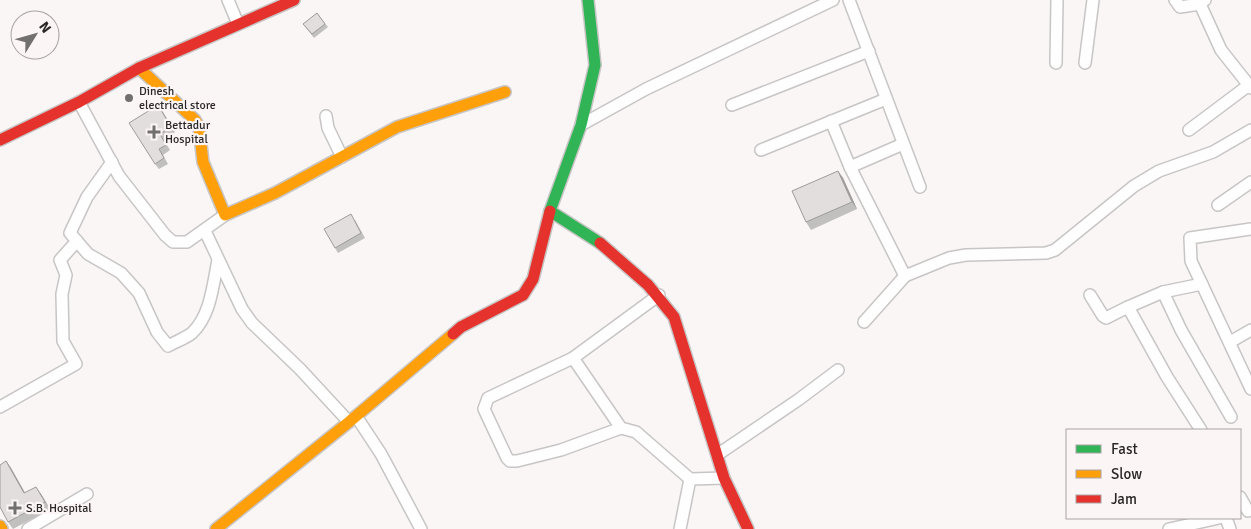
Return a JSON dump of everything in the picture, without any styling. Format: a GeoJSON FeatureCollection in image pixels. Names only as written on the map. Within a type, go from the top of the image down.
{"type":"FeatureCollection","features":[{"type":"Feature","properties":{"kind":"street"},"geometry":{"type":"LineString","coordinates":[[228,0],[238,24]]}},
{"type":"Feature","properties":{"kind":"street"},"geometry":{"type":"LineString","coordinates":[[0,140],[79,102],[139,68],[294,0]]}},
{"type":"Feature","properties":{"kind":"street"},"geometry":{"type":"LineString","coordinates":[[216,529],[353,419],[460,326],[523,295],[530,288],[550,212],[581,125],[594,65],[588,0]]}},
{"type":"Feature","properties":{"kind":"street"},"geometry":{"type":"LineString","coordinates":[[581,125],[646,89],[833,0]]}},
{"type":"Feature","properties":{"kind":"street"},"geometry":{"type":"LineString","coordinates":[[849,0],[920,186]]}},
{"type":"Feature","properties":{"kind":"street"},"geometry":{"type":"LineString","coordinates":[[1056,63],[1057,0]]}},
{"type":"Feature","properties":{"kind":"street"},"geometry":{"type":"LineString","coordinates":[[1085,63],[1093,0]]}},
{"type":"Feature","properties":{"kind":"street"},"geometry":{"type":"LineString","coordinates":[[1175,0],[1180,7],[1202,2],[1221,50],[1250,87],[1189,130]]}},
{"type":"Feature","properties":{"kind":"street"},"geometry":{"type":"LineString","coordinates":[[732,105],[869,51]]}},
{"type":"Feature","properties":{"kind":"street"},"geometry":{"type":"LineString","coordinates":[[139,68],[195,120],[198,127],[203,162],[225,215]]}},
{"type":"Feature","properties":{"kind":"street"},"geometry":{"type":"LineString","coordinates":[[79,102],[119,176],[165,235],[173,242],[187,242],[225,215],[275,193],[397,127],[505,92]]}},
{"type":"Feature","properties":{"kind":"street"},"geometry":{"type":"LineString","coordinates":[[761,150],[886,99]]}},
{"type":"Feature","properties":{"kind":"street"},"geometry":{"type":"LineString","coordinates":[[326,116],[328,128],[342,157]]}},
{"type":"Feature","properties":{"kind":"street"},"geometry":{"type":"LineString","coordinates":[[831,122],[850,167],[905,276]]}},
{"type":"Feature","properties":{"kind":"street"},"geometry":{"type":"LineString","coordinates":[[864,322],[905,276],[949,258],[966,255],[1046,253],[1054,250],[1134,186],[1159,171],[1213,152],[1251,130]]}},
{"type":"Feature","properties":{"kind":"street"},"geometry":{"type":"LineString","coordinates":[[850,167],[903,144]]}},
{"type":"Feature","properties":{"kind":"street"},"geometry":{"type":"LineString","coordinates":[[112,162],[87,197],[70,233],[88,254],[122,273],[139,293],[157,332],[168,346],[191,334],[202,320],[211,297],[218,260]]}},
{"type":"Feature","properties":{"kind":"street"},"geometry":{"type":"LineString","coordinates":[[1218,205],[1251,182]]}},
{"type":"Feature","properties":{"kind":"street"},"geometry":{"type":"LineString","coordinates":[[550,212],[579,228],[609,249],[659,295],[674,317],[724,478],[748,529]]}},
{"type":"Feature","properties":{"kind":"street"},"geometry":{"type":"LineString","coordinates":[[1251,229],[1190,238],[1190,261],[1251,389]]}},
{"type":"Feature","properties":{"kind":"street"},"geometry":{"type":"LineString","coordinates":[[205,231],[242,309],[252,323],[353,419],[380,454],[421,529]]}},
{"type":"Feature","properties":{"kind":"street"},"geometry":{"type":"LineString","coordinates":[[0,407],[76,364],[63,341],[62,294],[66,275],[60,260],[77,241]]}},
{"type":"Feature","properties":{"kind":"street"},"geometry":{"type":"LineString","coordinates":[[1090,295],[1106,318],[1162,292],[1202,284]]}},
{"type":"Feature","properties":{"kind":"street"},"geometry":{"type":"LineString","coordinates":[[1162,292],[1181,330],[1231,417]]}},
{"type":"Feature","properties":{"kind":"street"},"geometry":{"type":"LineString","coordinates":[[659,295],[574,358],[488,398],[484,409],[510,461],[561,450],[621,428],[636,432],[690,479],[724,478]]}},
{"type":"Feature","properties":{"kind":"street"},"geometry":{"type":"LineString","coordinates":[[1128,307],[1167,377],[1200,429]]}},
{"type":"Feature","properties":{"kind":"street"},"geometry":{"type":"LineString","coordinates":[[1230,342],[1251,330]]}},
{"type":"Feature","properties":{"kind":"street"},"geometry":{"type":"LineString","coordinates":[[574,358],[621,428]]}},
{"type":"Feature","properties":{"kind":"street"},"geometry":{"type":"LineString","coordinates":[[717,454],[798,400],[838,370]]}},
{"type":"Feature","properties":{"kind":"street"},"geometry":{"type":"LineString","coordinates":[[680,529],[690,479]]}},
{"type":"Feature","properties":{"kind":"street"},"geometry":{"type":"LineString","coordinates":[[28,529],[87,494]]}},
{"type":"Feature","properties":{"kind":"street"},"geometry":{"type":"LineString","coordinates":[[1241,500],[1246,512]]}},
{"type":"Feature","properties":{"kind":"street"},"geometry":{"type":"LineString","coordinates":[[1169,529],[1215,519]]}},
{"type":"Feature","properties":{"kind":"building"},"geometry":{"type":"Polygon","coordinates":[[[317,13],[325,24],[312,34],[303,24],[317,13]]]}},
{"type":"Feature","properties":{"kind":"building"},"geometry":{"type":"Polygon","coordinates":[[[158,105],[171,127],[160,134],[166,145],[159,149],[164,158],[155,164],[129,123],[158,105]]]}},
{"type":"Feature","properties":{"kind":"building"},"geometry":{"type":"Polygon","coordinates":[[[838,171],[852,202],[806,222],[792,191],[838,171]]]}},
{"type":"Feature","properties":{"kind":"building"},"geometry":{"type":"Polygon","coordinates":[[[351,214],[361,233],[335,248],[324,229],[351,214]]]}},
{"type":"Feature","properties":{"kind":"building"},"geometry":{"type":"Polygon","coordinates":[[[6,461],[24,493],[36,487],[45,502],[8,522],[0,507],[0,465],[6,461]]]}},
{"type":"Feature","properties":{"kind":"traffic: fast"},"geometry":{"type":"LineString","coordinates":[[588,0],[595,65],[581,125],[550,211],[600,243]]}},
{"type":"Feature","properties":{"kind":"traffic: slow"},"geometry":{"type":"LineString","coordinates":[[139,68],[195,120],[199,127],[203,162],[225,215],[275,193],[397,127],[505,92]]}},
{"type":"Feature","properties":{"kind":"traffic: slow"},"geometry":{"type":"LineString","coordinates":[[216,529],[349,422],[453,334]]}},
{"type":"Feature","properties":{"kind":"traffic: jam"},"geometry":{"type":"LineString","coordinates":[[0,140],[79,102],[139,68],[294,0]]}},
{"type":"Feature","properties":{"kind":"traffic: jam"},"geometry":{"type":"LineString","coordinates":[[453,334],[461,327],[523,295],[533,279],[550,211]]}},
{"type":"Feature","properties":{"kind":"traffic: jam"},"geometry":{"type":"LineString","coordinates":[[600,243],[648,285],[674,317],[724,478],[748,529]]}},
{"type":"Feature","properties":{"kind":"place","name":"Dinesh electrical store"},"geometry":{"type":"Point","coordinates":[129,98]}},
{"type":"Feature","properties":{"kind":"place","name":"Bettadur Hospital"},"geometry":{"type":"Point","coordinates":[154,132]}},
{"type":"Feature","properties":{"kind":"place","name":"S.B. Hospital"},"geometry":{"type":"Point","coordinates":[15,508]}}]}
